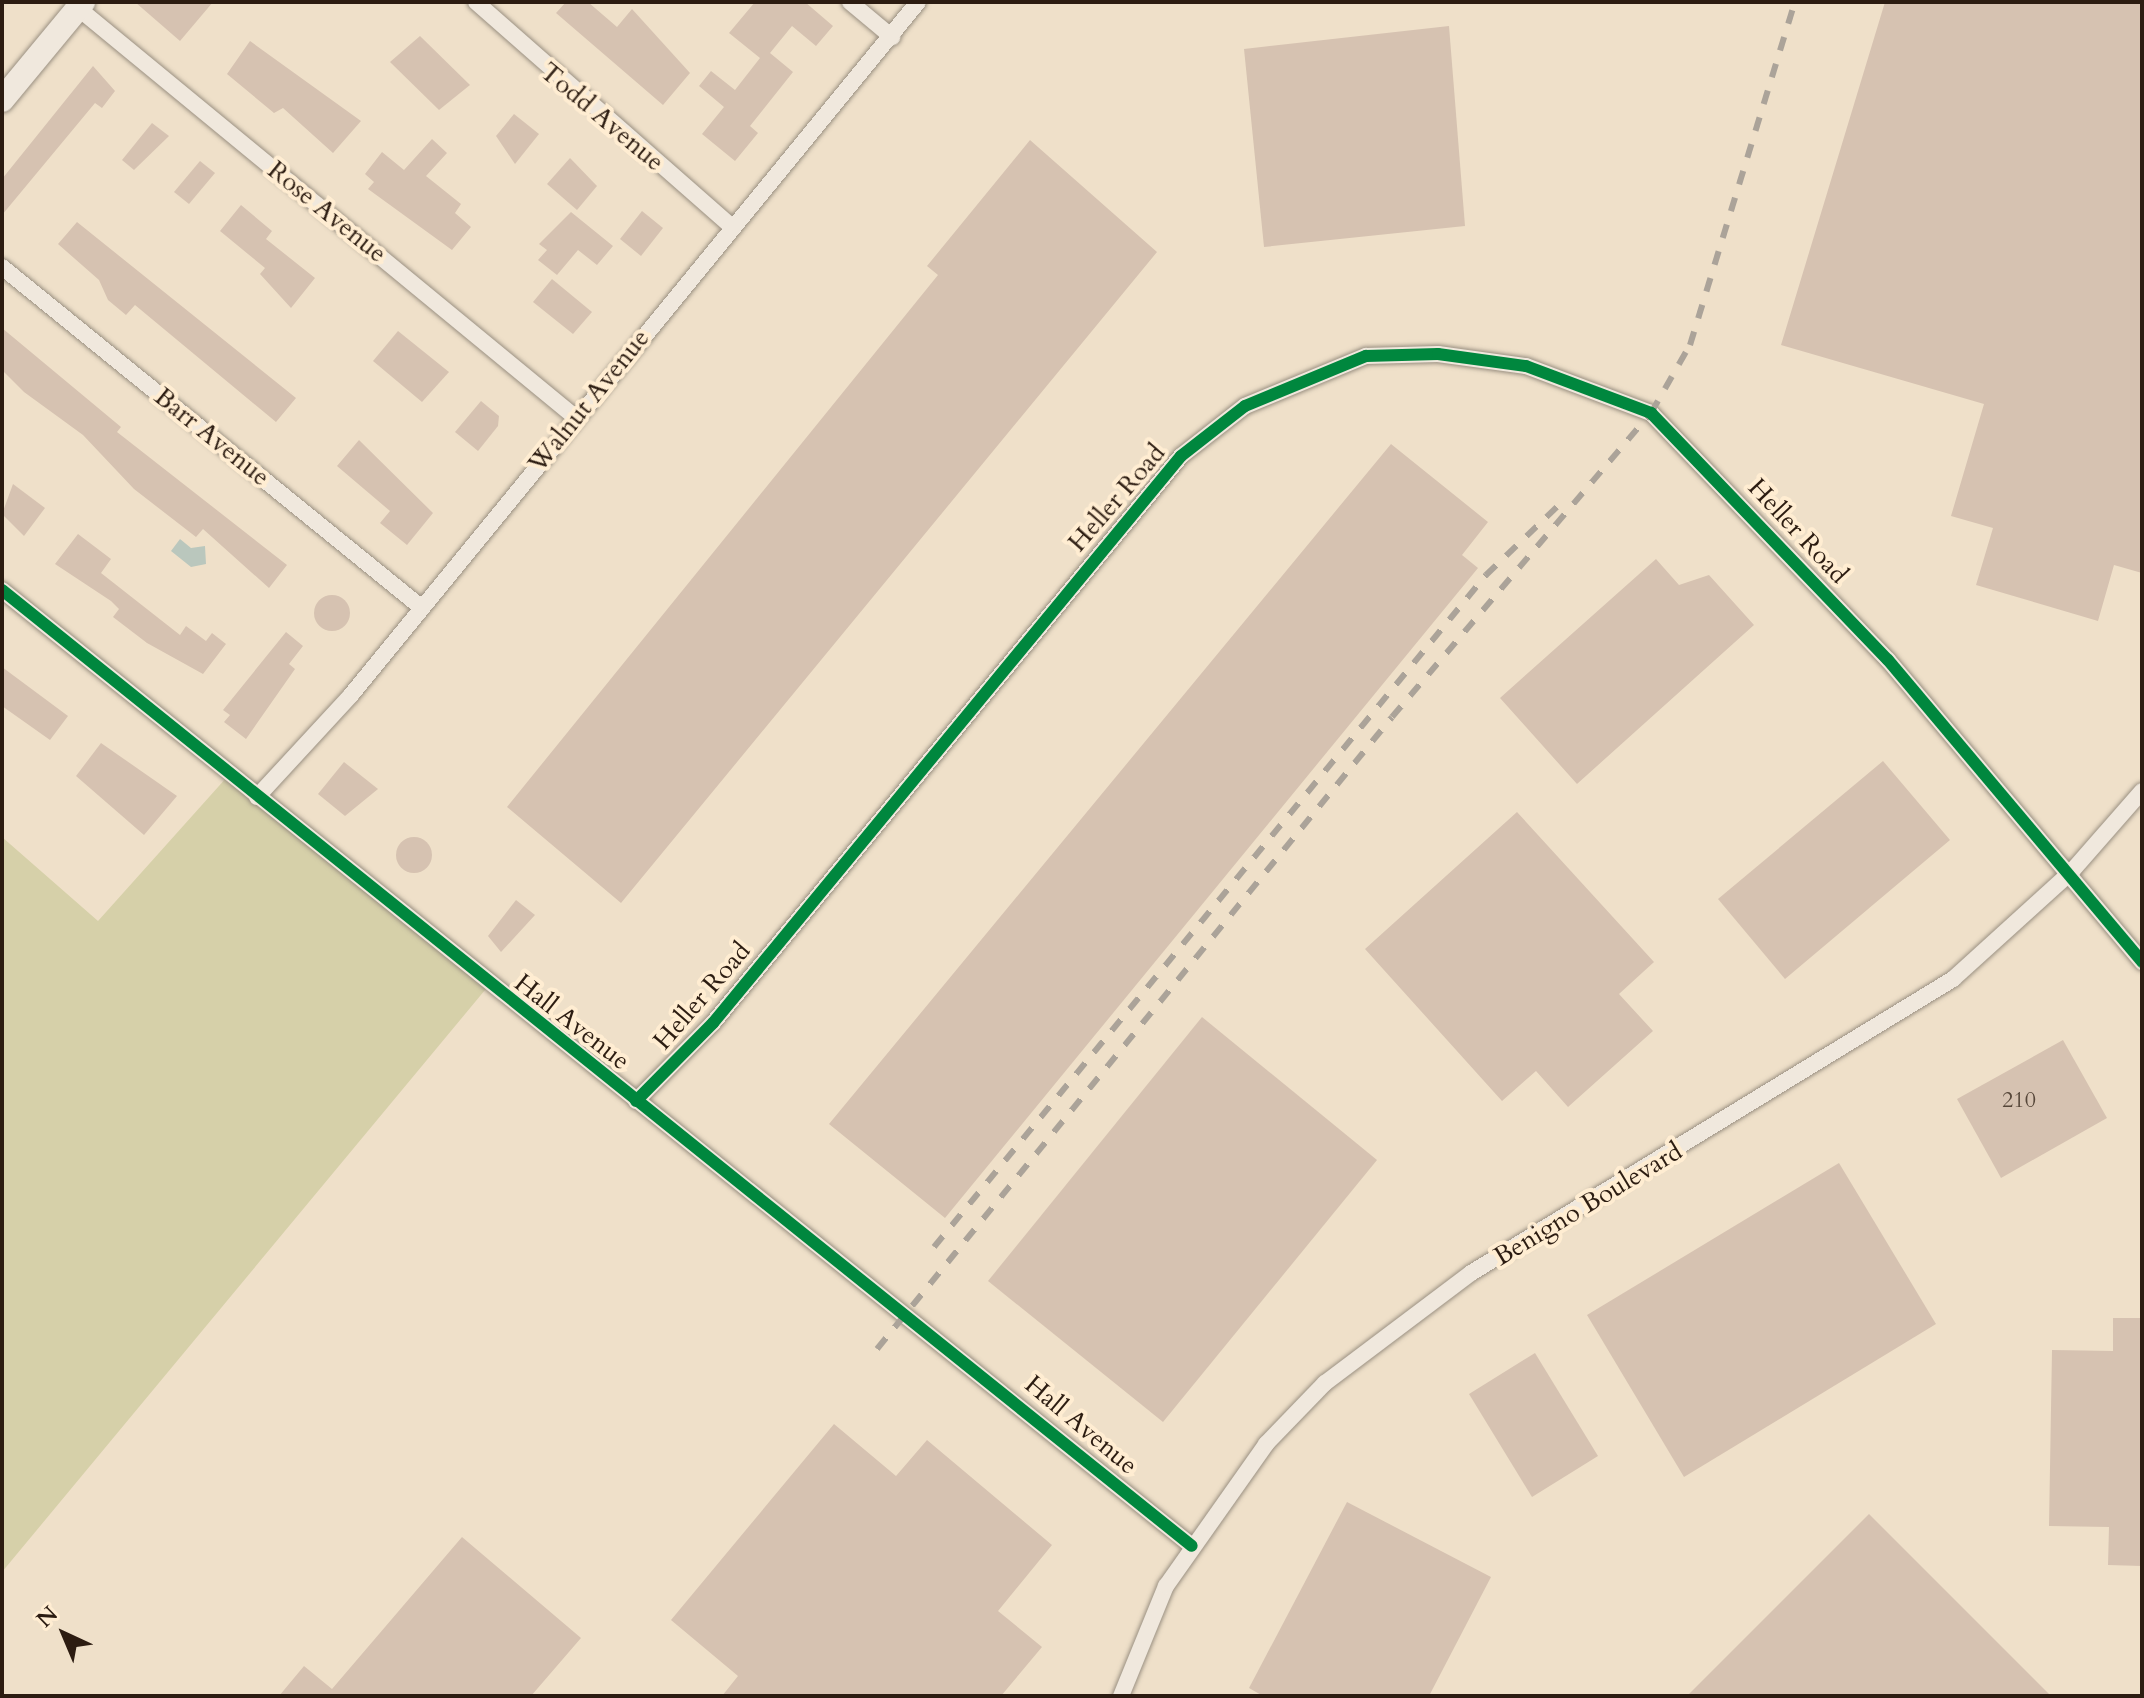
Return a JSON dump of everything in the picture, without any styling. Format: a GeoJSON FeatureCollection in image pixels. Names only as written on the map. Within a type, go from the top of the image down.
{"type":"FeatureCollection","features":[{"type":"Feature","properties":{"kind":"main road"},"geometry":{"type":"LineString","coordinates":[[4,94],[80,5]]}},
{"type":"Feature","properties":{"kind":"street","name":"Todd Avenue"},"geometry":{"type":"LineString","coordinates":[[476,2],[733,228]]}},
{"type":"Feature","properties":{"kind":"street"},"geometry":{"type":"LineString","coordinates":[[850,2],[892,37]]}},
{"type":"Feature","properties":{"kind":"street","name":"Walnut Avenue"},"geometry":{"type":"LineString","coordinates":[[257,797],[422,608],[575,417],[918,2]]}},
{"type":"Feature","properties":{"kind":"street","name":"Rose Avenue"},"geometry":{"type":"LineString","coordinates":[[80,5],[575,417]]}},
{"type":"Feature","properties":{"kind":"street","name":"Barr Avenue"},"geometry":{"type":"LineString","coordinates":[[2,267],[422,608]]}},
{"type":"Feature","properties":{"kind":"street","name":"Heller Road"},"geometry":{"type":"LineString","coordinates":[[636,1101],[713,1023],[1181,456],[1245,406],[1366,356],[1438,354],[1526,366],[1651,413],[1882,653],[2072,871],[2142,962]]}},
{"type":"Feature","properties":{"kind":"street","name":"Hall Avenue"},"geometry":{"type":"LineString","coordinates":[[2,590],[636,1101],[909,1311],[1192,1546]]}},
{"type":"Feature","properties":{"kind":"street","name":"Benigno Boulevard"},"geometry":{"type":"LineString","coordinates":[[1121,1696],[1139,1642],[1192,1546],[1266,1444],[1398,1324],[1867,1038],[1953,979],[2072,871],[2142,791]]}},
{"type":"Feature","properties":{"kind":"shaded area"},"geometry":{"type":"Polygon","coordinates":[[[180,539],[191,548],[205,546],[206,564],[191,567],[171,551],[180,539]]]}},
{"type":"Feature","properties":{"kind":"shaded area"},"geometry":{"type":"Polygon","coordinates":[[[227,777],[490,984],[2,1572],[2,837],[98,921],[227,777]]]}},
{"type":"Feature","properties":{"kind":"building"},"geometry":{"type":"Polygon","coordinates":[[[135,2],[213,2],[180,41],[135,2]]]}},
{"type":"Feature","properties":{"kind":"building"},"geometry":{"type":"Polygon","coordinates":[[[566,2],[588,2],[617,27],[632,9],[690,73],[663,105],[556,13],[566,2]]]}},
{"type":"Feature","properties":{"kind":"building"},"geometry":{"type":"Polygon","coordinates":[[[755,2],[805,2],[833,26],[816,46],[792,26],[770,53],[793,72],[750,126],[758,133],[735,161],[702,134],[724,107],[699,86],[711,71],[735,90],[760,58],[729,33],[755,2]]]}},
{"type":"Feature","properties":{"kind":"building"},"geometry":{"type":"Polygon","coordinates":[[[1885,2],[2142,2],[2142,573],[2114,565],[2098,621],[1976,585],[1993,528],[1951,516],[1984,404],[1781,345],[1885,2]]]}},
{"type":"Feature","properties":{"kind":"building"},"geometry":{"type":"Polygon","coordinates":[[[1449,26],[1465,226],[1264,247],[1244,49],[1449,26]]]}},
{"type":"Feature","properties":{"kind":"building"},"geometry":{"type":"Polygon","coordinates":[[[420,36],[470,85],[439,110],[390,62],[420,36]]]}},
{"type":"Feature","properties":{"kind":"building"},"geometry":{"type":"Polygon","coordinates":[[[250,41],[361,121],[333,153],[283,108],[274,113],[227,74],[250,41]]]}},
{"type":"Feature","properties":{"kind":"building"},"geometry":{"type":"Polygon","coordinates":[[[93,66],[115,91],[102,108],[95,103],[2,215],[2,179],[93,66]]]}},
{"type":"Feature","properties":{"kind":"building"},"geometry":{"type":"Polygon","coordinates":[[[514,114],[539,134],[515,164],[496,136],[514,114]]]}},
{"type":"Feature","properties":{"kind":"building"},"geometry":{"type":"Polygon","coordinates":[[[152,123],[169,136],[134,170],[122,160],[152,123]]]}},
{"type":"Feature","properties":{"kind":"building"},"geometry":{"type":"Polygon","coordinates":[[[432,139],[447,153],[426,176],[461,204],[455,213],[471,227],[452,250],[368,189],[374,182],[365,174],[382,152],[404,170],[432,139]]]}},
{"type":"Feature","properties":{"kind":"building"},"geometry":{"type":"Polygon","coordinates":[[[1030,140],[1157,252],[621,903],[507,807],[938,275],[927,266],[1030,140]]]}},
{"type":"Feature","properties":{"kind":"building"},"geometry":{"type":"Polygon","coordinates":[[[570,158],[597,186],[577,210],[547,184],[570,158]]]}},
{"type":"Feature","properties":{"kind":"building"},"geometry":{"type":"Polygon","coordinates":[[[200,161],[215,173],[189,204],[174,192],[200,161]]]}},
{"type":"Feature","properties":{"kind":"building"},"geometry":{"type":"Polygon","coordinates":[[[241,205],[272,231],[266,239],[315,278],[291,308],[260,274],[265,268],[220,231],[241,205]]]}},
{"type":"Feature","properties":{"kind":"building"},"geometry":{"type":"Polygon","coordinates":[[[642,211],[663,228],[641,256],[620,239],[642,211]]]}},
{"type":"Feature","properties":{"kind":"building"},"geometry":{"type":"Polygon","coordinates":[[[571,212],[613,246],[597,265],[578,250],[557,275],[538,260],[547,250],[539,244],[571,212]]]}},
{"type":"Feature","properties":{"kind":"building"},"geometry":{"type":"Polygon","coordinates":[[[77,222],[296,398],[276,422],[135,305],[126,315],[108,300],[99,280],[58,244],[77,222]]]}},
{"type":"Feature","properties":{"kind":"building"},"geometry":{"type":"Polygon","coordinates":[[[552,279],[592,312],[573,334],[533,302],[552,279]]]}},
{"type":"Feature","properties":{"kind":"building"},"geometry":{"type":"Polygon","coordinates":[[[2,328],[121,427],[117,432],[287,565],[269,588],[203,529],[196,537],[134,489],[83,435],[24,392],[2,370],[2,328]]]}},
{"type":"Feature","properties":{"kind":"building"},"geometry":{"type":"Polygon","coordinates":[[[398,331],[449,372],[422,402],[373,361],[398,331]]]}},
{"type":"Feature","properties":{"kind":"building"},"geometry":{"type":"Polygon","coordinates":[[[481,401],[499,416],[498,426],[478,451],[455,432],[481,401]]]}},
{"type":"Feature","properties":{"kind":"building"},"geometry":{"type":"Polygon","coordinates":[[[359,440],[433,513],[407,545],[380,523],[390,511],[337,466],[359,440]]]}},
{"type":"Feature","properties":{"kind":"building"},"geometry":{"type":"Polygon","coordinates":[[[1391,444],[1488,522],[1462,555],[1478,568],[945,1218],[829,1124],[1391,444]]]}},
{"type":"Feature","properties":{"kind":"building"},"geometry":{"type":"Polygon","coordinates":[[[13,484],[45,508],[24,536],[2,514],[13,484]]]}},
{"type":"Feature","properties":{"kind":"building"},"geometry":{"type":"Polygon","coordinates":[[[78,534],[111,559],[101,573],[180,635],[186,626],[206,641],[212,633],[226,644],[203,674],[147,643],[113,617],[119,609],[111,601],[55,564],[78,534]]]}},
{"type":"Feature","properties":{"kind":"building"},"geometry":{"type":"Polygon","coordinates":[[[1656,559],[1679,585],[1709,575],[1754,625],[1577,784],[1500,698],[1656,559]]]}},
{"type":"Feature","properties":{"kind":"building"},"geometry":{"type":"Polygon","coordinates":[[[332,595],[345,600],[350,613],[345,626],[332,631],[319,626],[314,613],[319,600],[332,595]]]}},
{"type":"Feature","properties":{"kind":"building"},"geometry":{"type":"Polygon","coordinates":[[[286,632],[303,646],[289,664],[295,669],[246,739],[224,722],[230,715],[223,710],[286,632]]]}},
{"type":"Feature","properties":{"kind":"building"},"geometry":{"type":"Polygon","coordinates":[[[2,667],[68,716],[50,740],[2,706],[2,667]]]}},
{"type":"Feature","properties":{"kind":"building"},"geometry":{"type":"Polygon","coordinates":[[[101,743],[177,796],[144,835],[76,776],[101,743]]]}},
{"type":"Feature","properties":{"kind":"building"},"geometry":{"type":"Polygon","coordinates":[[[1883,761],[1950,840],[1785,979],[1718,899],[1883,761]]]}},
{"type":"Feature","properties":{"kind":"building"},"geometry":{"type":"Polygon","coordinates":[[[344,762],[378,789],[345,816],[318,794],[344,762]]]}},
{"type":"Feature","properties":{"kind":"building"},"geometry":{"type":"Polygon","coordinates":[[[1517,812],[1654,962],[1619,994],[1653,1031],[1568,1107],[1536,1071],[1502,1101],[1365,949],[1517,812]]]}},
{"type":"Feature","properties":{"kind":"building"},"geometry":{"type":"Polygon","coordinates":[[[414,837],[427,842],[432,855],[427,868],[414,873],[401,868],[396,855],[401,842],[414,837]]]}},
{"type":"Feature","properties":{"kind":"building"},"geometry":{"type":"Polygon","coordinates":[[[516,900],[535,915],[501,952],[488,936],[516,900]]]}},
{"type":"Feature","properties":{"kind":"building"},"geometry":{"type":"Polygon","coordinates":[[[1202,1017],[1377,1160],[1163,1422],[988,1281],[1202,1017]]]}},
{"type":"Feature","properties":{"kind":"building"},"geometry":{"type":"Polygon","coordinates":[[[2063,1040],[2107,1118],[2001,1178],[1957,1099],[2063,1040]]]}},
{"type":"Feature","properties":{"kind":"building"},"geometry":{"type":"Polygon","coordinates":[[[1839,1163],[1936,1324],[1684,1477],[1587,1315],[1839,1163]]]}},
{"type":"Feature","properties":{"kind":"building"},"geometry":{"type":"Polygon","coordinates":[[[2113,1318],[2142,1318],[2142,1566],[2108,1565],[2109,1527],[2049,1526],[2052,1350],[2113,1351],[2113,1318]]]}},
{"type":"Feature","properties":{"kind":"building"},"geometry":{"type":"Polygon","coordinates":[[[1535,1353],[1598,1456],[1532,1497],[1469,1394],[1535,1353]]]}},
{"type":"Feature","properties":{"kind":"building"},"geometry":{"type":"Polygon","coordinates":[[[834,1424],[896,1476],[927,1440],[1052,1545],[998,1611],[1042,1647],[1001,1696],[722,1696],[738,1676],[671,1620],[834,1424]]]}},
{"type":"Feature","properties":{"kind":"building"},"geometry":{"type":"Polygon","coordinates":[[[1347,1502],[1491,1577],[1429,1696],[1263,1696],[1249,1688],[1347,1502]]]}},
{"type":"Feature","properties":{"kind":"building"},"geometry":{"type":"Polygon","coordinates":[[[1869,1514],[2051,1696],[1687,1696],[1869,1514]]]}},
{"type":"Feature","properties":{"kind":"building"},"geometry":{"type":"Polygon","coordinates":[[[462,1537],[581,1638],[531,1696],[279,1696],[304,1666],[332,1689],[462,1537]]]}},
{"type":"Feature","properties":{"kind":"railway"},"geometry":{"type":"LineString","coordinates":[[877,1349],[1392,717],[1651,413],[1690,345],[1795,2]]}},
{"type":"Feature","properties":{"kind":"railway"},"geometry":{"type":"LineString","coordinates":[[934,1247],[1486,575],[1560,504]]}},
{"type":"Feature","properties":{"kind":"cycle path"},"geometry":{"type":"LineString","coordinates":[[636,1101],[713,1023],[1181,456],[1245,406],[1366,356],[1438,354],[1526,366],[1651,413],[1888,660],[2142,962]]}},
{"type":"Feature","properties":{"kind":"cycle path"},"geometry":{"type":"LineString","coordinates":[[2,590],[1192,1546]]}}]}
